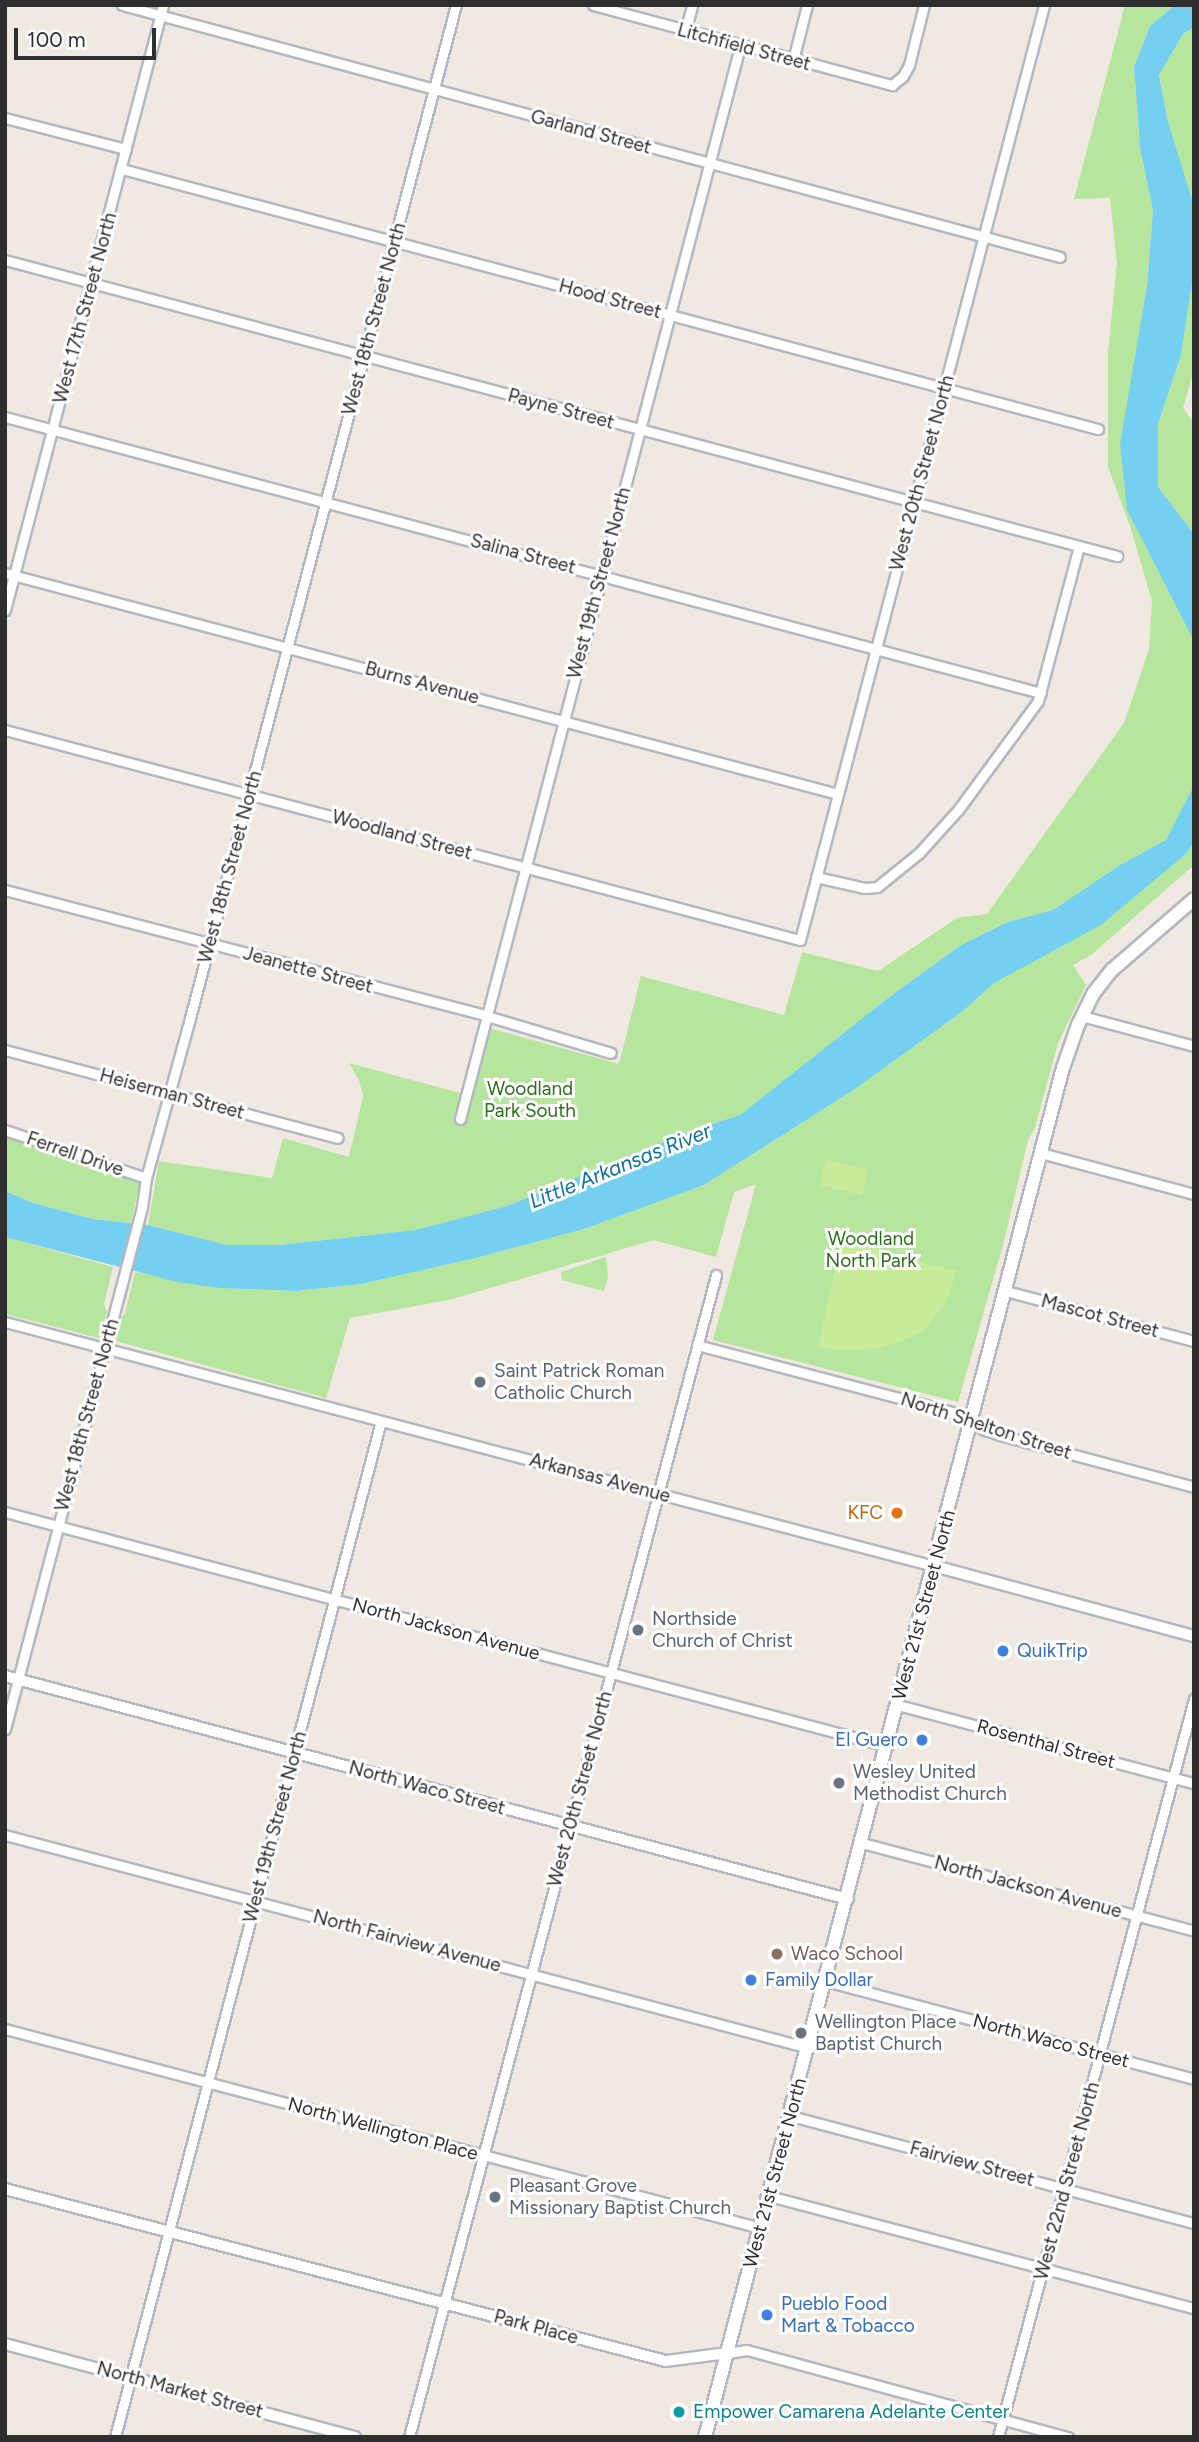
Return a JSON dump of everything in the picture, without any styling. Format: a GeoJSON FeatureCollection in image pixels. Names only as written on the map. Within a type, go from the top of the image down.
{"type":"FeatureCollection","features":[{"type":"Feature","properties":{"kind":"main road","name":"West 21st Street North"},"geometry":{"type":"LineString","coordinates":[[705,2437],[848,1899],[1063,1068],[1093,994],[1112,970],[1194,899]]}},
{"type":"Feature","properties":{"kind":"street","name":"Garland Street"},"geometry":{"type":"LineString","coordinates":[[122,5],[1060,257]]}},
{"type":"Feature","properties":{"kind":"street","name":"West 17th Street North"},"geometry":{"type":"LineString","coordinates":[[5,610],[10,575],[53,430],[163,5]]}},
{"type":"Feature","properties":{"kind":"street","name":"West 18th Street North"},"geometry":{"type":"LineString","coordinates":[[5,1729],[142,1207],[146,1178],[456,5]]}},
{"type":"Feature","properties":{"kind":"street","name":"Litchfield Street"},"geometry":{"type":"LineString","coordinates":[[593,5],[880,84],[895,83],[909,65],[924,5]]}},
{"type":"Feature","properties":{"kind":"street"},"geometry":{"type":"LineString","coordinates":[[685,32],[692,5]]}},
{"type":"Feature","properties":{"kind":"street"},"geometry":{"type":"LineString","coordinates":[[793,60],[807,5]]}},
{"type":"Feature","properties":{"kind":"street","name":"West 20th Street North"},"geometry":{"type":"LineString","coordinates":[[800,940],[1044,5]]}},
{"type":"Feature","properties":{"kind":"street","name":"West 19th Street North"},"geometry":{"type":"LineString","coordinates":[[460,1119],[740,46]]}},
{"type":"Feature","properties":{"kind":"street"},"geometry":{"type":"LineString","coordinates":[[5,118],[126,149]]}},
{"type":"Feature","properties":{"kind":"street","name":"Hood Street"},"geometry":{"type":"LineString","coordinates":[[121,169],[1098,429]]}},
{"type":"Feature","properties":{"kind":"street","name":"Payne Street"},"geometry":{"type":"LineString","coordinates":[[5,260],[1117,556]]}},
{"type":"Feature","properties":{"kind":"street","name":"Salina Street"},"geometry":{"type":"LineString","coordinates":[[5,417],[1041,693]]}},
{"type":"Feature","properties":{"kind":"street"},"geometry":{"type":"LineString","coordinates":[[816,877],[865,888],[886,882],[958,810],[1034,711],[1079,546]]}},
{"type":"Feature","properties":{"kind":"street","name":"Burns Avenue"},"geometry":{"type":"LineString","coordinates":[[10,575],[838,794]]}},
{"type":"Feature","properties":{"kind":"street","name":"Woodland Street"},"geometry":{"type":"LineString","coordinates":[[5,730],[800,940]]}},
{"type":"Feature","properties":{"kind":"street","name":"Jeanette Street"},"geometry":{"type":"LineString","coordinates":[[5,890],[487,1016],[611,1053]]}},
{"type":"Feature","properties":{"kind":"street"},"geometry":{"type":"LineString","coordinates":[[1082,1016],[1194,1046]]}},
{"type":"Feature","properties":{"kind":"street","name":"Heiserman Street"},"geometry":{"type":"LineString","coordinates":[[5,1050],[338,1138]]}},
{"type":"Feature","properties":{"kind":"street","name":"Ferrell Drive"},"geometry":{"type":"LineString","coordinates":[[5,1130],[146,1178]]}},
{"type":"Feature","properties":{"kind":"street"},"geometry":{"type":"LineString","coordinates":[[1041,1153],[1194,1194]]}},
{"type":"Feature","properties":{"kind":"street","name":"West 20th Street North"},"geometry":{"type":"LineString","coordinates":[[409,2437],[716,1275]]}},
{"type":"Feature","properties":{"kind":"street","name":"Mascot Street"},"geometry":{"type":"LineString","coordinates":[[1006,1291],[1194,1341]]}},
{"type":"Feature","properties":{"kind":"street","name":"Arkansas Avenue"},"geometry":{"type":"LineString","coordinates":[[5,1322],[1194,1636]]}},
{"type":"Feature","properties":{"kind":"street","name":"North Shelton Street"},"geometry":{"type":"LineString","coordinates":[[697,1345],[960,1414],[1000,1435],[1194,1486]]}},
{"type":"Feature","properties":{"kind":"street","name":"West 19th Street North"},"geometry":{"type":"LineString","coordinates":[[115,2437],[381,1421]]}},
{"type":"Feature","properties":{"kind":"street","name":"North Jackson Avenue"},"geometry":{"type":"LineString","coordinates":[[5,1513],[887,1746]]}},
{"type":"Feature","properties":{"kind":"street","name":"North Waco Street"},"geometry":{"type":"LineString","coordinates":[[5,1676],[848,1899]]}},
{"type":"Feature","properties":{"kind":"street","name":"West 22nd Street North"},"geometry":{"type":"LineString","coordinates":[[998,2437],[1194,1699]]}},
{"type":"Feature","properties":{"kind":"street","name":"Rosenthal Street"},"geometry":{"type":"LineString","coordinates":[[898,1705],[1194,1783]]}},
{"type":"Feature","properties":{"kind":"street","name":"North Fairview Avenue"},"geometry":{"type":"LineString","coordinates":[[5,1835],[808,2048]]}},
{"type":"Feature","properties":{"kind":"street","name":"North Jackson Avenue"},"geometry":{"type":"LineString","coordinates":[[862,1843],[1194,1931]]}},
{"type":"Feature","properties":{"kind":"street","name":"North Waco Street"},"geometry":{"type":"LineString","coordinates":[[826,1981],[1194,2079]]}},
{"type":"Feature","properties":{"kind":"street","name":"North Wellington Place"},"geometry":{"type":"LineString","coordinates":[[5,2029],[761,2228]]}},
{"type":"Feature","properties":{"kind":"street","name":"Fairview Street"},"geometry":{"type":"LineString","coordinates":[[791,2116],[1194,2223]]}},
{"type":"Feature","properties":{"kind":"street","name":"Park Place"},"geometry":{"type":"LineString","coordinates":[[5,2189],[169,2234],[666,2361],[747,2350],[1068,2437]]}},
{"type":"Feature","properties":{"kind":"street"},"geometry":{"type":"LineString","coordinates":[[769,2196],[1194,2308]]}},
{"type":"Feature","properties":{"kind":"street","name":"North Market Street"},"geometry":{"type":"LineString","coordinates":[[5,2344],[355,2437]]}},
{"type":"Feature","properties":{"kind":"green space","name":"Woodland Park South"},"geometry":{"type":"Polygon","coordinates":[[[1125,5],[1175,5],[1150,26],[1134,67],[1140,148],[1153,210],[1147,286],[1134,365],[1166,585],[1194,641],[1194,785],[1166,840],[1120,865],[1053,910],[1008,922],[961,945],[888,998],[740,1115],[690,1131],[507,1206],[417,1230],[279,1245],[227,1245],[148,1225],[159,1161],[272,1178],[283,1138],[349,1157],[363,1096],[359,1080],[349,1063],[471,1096],[489,1028],[619,1064],[641,976],[784,1015],[802,952],[878,971],[957,918],[987,914],[1124,723],[1149,649],[1152,601],[1130,526],[1108,467],[1108,353],[1117,263],[1110,198],[1074,199],[1125,5]]]}},
{"type":"Feature","properties":{"kind":"green space"},"geometry":{"type":"Polygon","coordinates":[[[1194,27],[1194,370],[1183,408],[1194,423],[1194,534],[1158,487],[1158,424],[1181,355],[1168,122],[1159,74],[1183,34],[1194,27]]]}},
{"type":"Feature","properties":{"kind":"green space","name":"Woodland North Park"},"geometry":{"type":"Polygon","coordinates":[[[1194,841],[1194,865],[1091,955],[1073,965],[1086,985],[1058,1043],[1035,1128],[1028,1140],[1003,1245],[958,1402],[713,1340],[756,1184],[734,1192],[716,1257],[654,1240],[449,1300],[350,1318],[326,1398],[116,1341],[119,1321],[125,1313],[135,1272],[220,1288],[296,1291],[361,1284],[476,1258],[584,1229],[704,1185],[855,1089],[963,1011],[994,983],[1187,853],[1194,841]]]}},
{"type":"Feature","properties":{"kind":"green space"},"geometry":{"type":"Polygon","coordinates":[[[5,1136],[140,1182],[131,1223],[93,1219],[33,1203],[5,1191],[5,1136]]]}},
{"type":"Feature","properties":{"kind":"green space"},"geometry":{"type":"Polygon","coordinates":[[[826,1160],[868,1170],[862,1195],[820,1185],[826,1160]]]}},
{"type":"Feature","properties":{"kind":"green space"},"geometry":{"type":"Polygon","coordinates":[[[5,1237],[113,1267],[104,1304],[107,1312],[99,1338],[5,1314],[5,1237]]]}},
{"type":"Feature","properties":{"kind":"green space"},"geometry":{"type":"Polygon","coordinates":[[[851,1238],[881,1246],[885,1253],[957,1271],[946,1302],[922,1333],[880,1348],[842,1350],[818,1347],[841,1243],[851,1238]]]}},
{"type":"Feature","properties":{"kind":"green space"},"geometry":{"type":"Polygon","coordinates":[[[606,1257],[608,1277],[604,1291],[562,1280],[561,1272],[606,1257]]]}},
{"type":"Feature","properties":{"kind":"water"},"geometry":{"type":"Polygon","coordinates":[[[1175,5],[1194,5],[1194,27],[1183,34],[1159,75],[1168,122],[1193,203],[1194,268],[1181,355],[1158,424],[1158,487],[1194,534],[1194,641],[1127,510],[1120,444],[1147,286],[1153,210],[1140,148],[1134,67],[1150,26],[1175,5]]]}},
{"type":"Feature","properties":{"kind":"water","name":"Little Arkansas River"},"geometry":{"type":"Polygon","coordinates":[[[1194,785],[1194,841],[1187,853],[1101,925],[994,983],[963,1011],[855,1089],[704,1185],[584,1229],[476,1258],[361,1284],[296,1291],[220,1288],[177,1282],[5,1237],[5,1191],[33,1203],[93,1219],[148,1225],[227,1245],[279,1245],[416,1230],[507,1206],[690,1131],[740,1115],[888,998],[961,945],[1008,922],[1053,910],[1120,865],[1166,840],[1194,785]]]}},
{"type":"Feature","properties":{"kind":"place","name":"Saint Patrick Roman Catholic Church"},"geometry":{"type":"Point","coordinates":[480,1382]}},
{"type":"Feature","properties":{"kind":"place","name":"KFC"},"geometry":{"type":"Point","coordinates":[897,1513]}},
{"type":"Feature","properties":{"kind":"place","name":"Northside Church of Christ"},"geometry":{"type":"Point","coordinates":[638,1630]}},
{"type":"Feature","properties":{"kind":"place","name":"QuikTrip"},"geometry":{"type":"Point","coordinates":[1003,1651]}},
{"type":"Feature","properties":{"kind":"place","name":"El Guero"},"geometry":{"type":"Point","coordinates":[922,1740]}},
{"type":"Feature","properties":{"kind":"place","name":"Wesley United Methodist Church"},"geometry":{"type":"Point","coordinates":[839,1783]}},
{"type":"Feature","properties":{"kind":"place","name":"Waco School"},"geometry":{"type":"Point","coordinates":[777,1954]}},
{"type":"Feature","properties":{"kind":"place","name":"Family Dollar"},"geometry":{"type":"Point","coordinates":[751,1980]}},
{"type":"Feature","properties":{"kind":"place","name":"Wellington Place Baptist Church"},"geometry":{"type":"Point","coordinates":[801,2033]}},
{"type":"Feature","properties":{"kind":"place","name":"Pleasant Grove Missionary Baptist Church"},"geometry":{"type":"Point","coordinates":[495,2197]}},
{"type":"Feature","properties":{"kind":"place","name":"Pueblo Food Mart & Tobacco"},"geometry":{"type":"Point","coordinates":[767,2315]}},
{"type":"Feature","properties":{"kind":"place","name":"Empower Camarena Adelante Center"},"geometry":{"type":"Point","coordinates":[679,2412]}}]}
